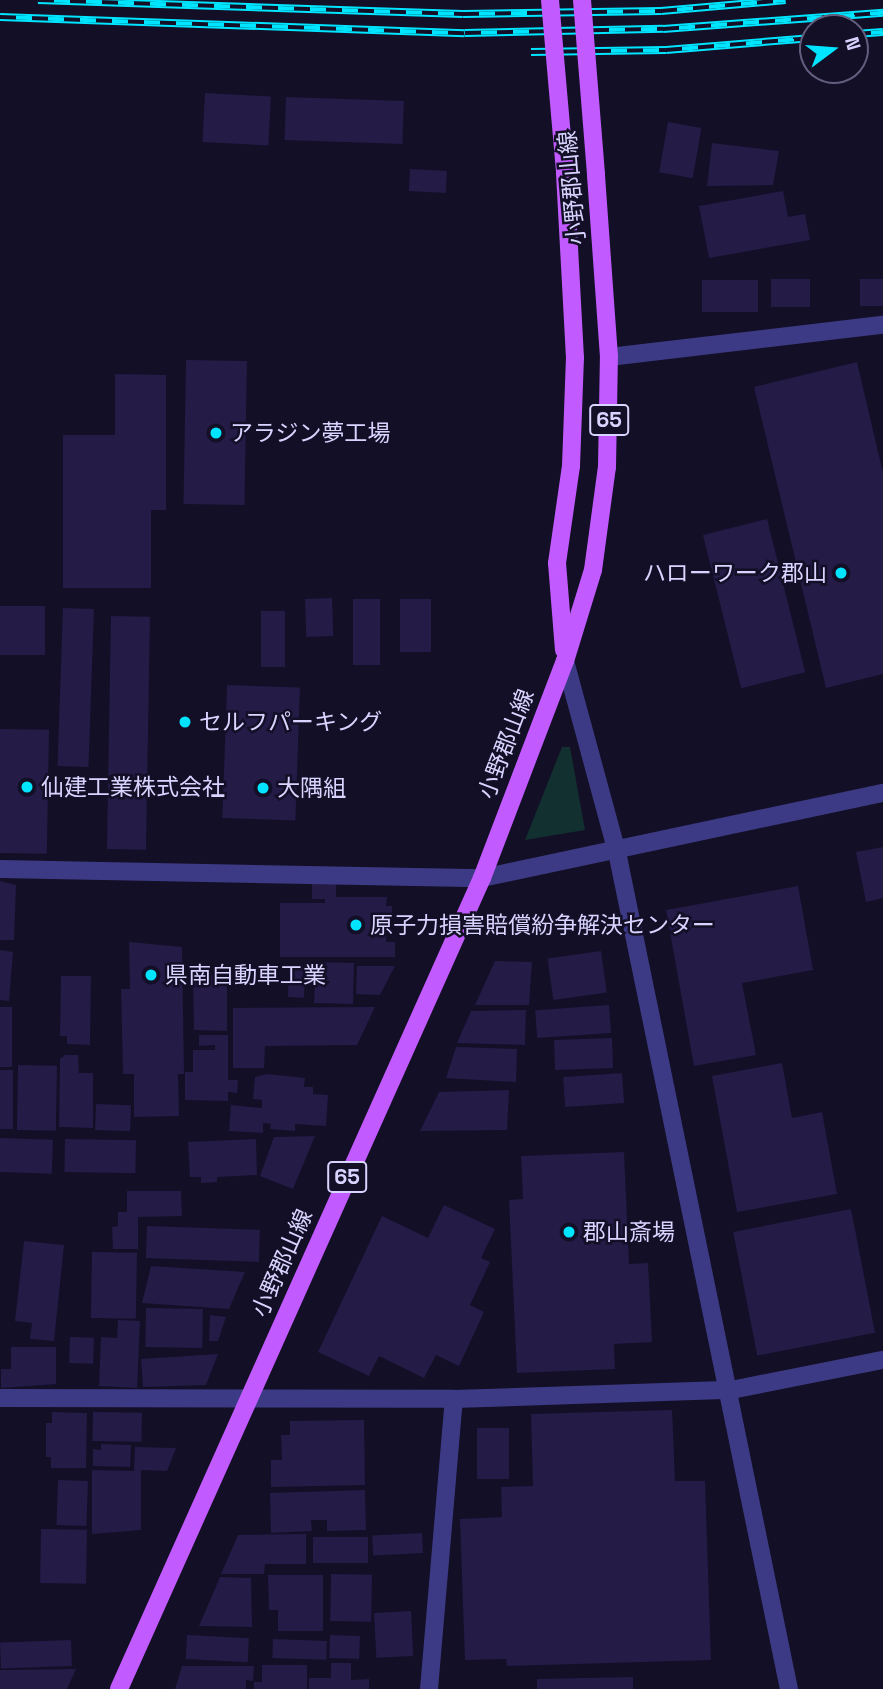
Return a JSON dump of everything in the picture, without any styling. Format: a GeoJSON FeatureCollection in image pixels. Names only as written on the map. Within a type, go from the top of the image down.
{"type":"FeatureCollection","features":[{"type":"Feature","properties":{"kind":"main road","name":"小野郡山線"},"geometry":{"type":"LineString","coordinates":[[550,0],[565,172],[575,358],[570,466],[557,563],[565,661]]}},
{"type":"Feature","properties":{"kind":"main road","name":"小野郡山線"},"geometry":{"type":"LineString","coordinates":[[119,1689],[482,878],[565,661],[593,570],[600,527],[609,357],[582,0]]}},
{"type":"Feature","properties":{"kind":"street"},"geometry":{"type":"LineString","coordinates":[[609,357],[883,325]]}},
{"type":"Feature","properties":{"kind":"street"},"geometry":{"type":"LineString","coordinates":[[565,661],[617,852],[731,1390],[789,1689]]}},
{"type":"Feature","properties":{"kind":"street"},"geometry":{"type":"LineString","coordinates":[[0,869],[482,878],[617,852],[883,793]]}},
{"type":"Feature","properties":{"kind":"street"},"geometry":{"type":"LineString","coordinates":[[0,1398],[454,1399],[731,1390],[883,1360]]}},
{"type":"Feature","properties":{"kind":"street"},"geometry":{"type":"LineString","coordinates":[[429,1689],[454,1399]]}},
{"type":"Feature","properties":{"kind":"green space"},"geometry":{"type":"Polygon","coordinates":[[[562,747],[570,747],[585,830],[525,840],[562,747]]]}},
{"type":"Feature","properties":{"kind":"building"},"geometry":{"type":"Polygon","coordinates":[[[205,93],[271,96],[268,145],[202,142],[205,93]]]}},
{"type":"Feature","properties":{"kind":"building"},"geometry":{"type":"Polygon","coordinates":[[[286,97],[404,101],[402,144],[284,140],[286,97]]]}},
{"type":"Feature","properties":{"kind":"building"},"geometry":{"type":"Polygon","coordinates":[[[668,122],[701,128],[693,178],[659,172],[668,122]]]}},
{"type":"Feature","properties":{"kind":"building"},"geometry":{"type":"Polygon","coordinates":[[[712,143],[779,151],[773,185],[707,186],[712,143]]]}},
{"type":"Feature","properties":{"kind":"building"},"geometry":{"type":"Polygon","coordinates":[[[410,169],[447,171],[446,193],[409,191],[410,169]]]}},
{"type":"Feature","properties":{"kind":"building"},"geometry":{"type":"Polygon","coordinates":[[[783,191],[788,217],[805,214],[810,240],[709,258],[699,206],[783,191]]]}},
{"type":"Feature","properties":{"kind":"building"},"geometry":{"type":"Polygon","coordinates":[[[771,279],[810,279],[810,307],[771,307],[771,279]]]}},
{"type":"Feature","properties":{"kind":"building"},"geometry":{"type":"Polygon","coordinates":[[[860,279],[883,279],[883,306],[860,306],[860,279]]]}},
{"type":"Feature","properties":{"kind":"building"},"geometry":{"type":"Polygon","coordinates":[[[702,280],[758,280],[758,312],[702,312],[702,280]]]}},
{"type":"Feature","properties":{"kind":"building","name":"アラジン夢工場"},"geometry":{"type":"Polygon","coordinates":[[[186,360],[247,361],[244,505],[183,504],[186,360]]]}},
{"type":"Feature","properties":{"kind":"building","name":"ハローワーク郡山"},"geometry":{"type":"Polygon","coordinates":[[[857,362],[883,473],[883,674],[826,688],[754,387],[857,362]]]}},
{"type":"Feature","properties":{"kind":"building"},"geometry":{"type":"Polygon","coordinates":[[[115,374],[166,375],[166,510],[151,510],[151,588],[63,588],[63,435],[115,435],[115,374]]]}},
{"type":"Feature","properties":{"kind":"building"},"geometry":{"type":"Polygon","coordinates":[[[767,519],[805,672],[741,688],[703,535],[767,519]]]}},
{"type":"Feature","properties":{"kind":"building"},"geometry":{"type":"Polygon","coordinates":[[[332,598],[333,636],[306,637],[305,599],[332,598]]]}},
{"type":"Feature","properties":{"kind":"building"},"geometry":{"type":"Polygon","coordinates":[[[353,599],[380,599],[380,665],[353,665],[353,599]]]}},
{"type":"Feature","properties":{"kind":"building"},"geometry":{"type":"Polygon","coordinates":[[[400,599],[431,599],[431,652],[400,652],[400,599]]]}},
{"type":"Feature","properties":{"kind":"building"},"geometry":{"type":"Polygon","coordinates":[[[0,606],[45,606],[45,655],[0,655],[0,606]]]}},
{"type":"Feature","properties":{"kind":"building"},"geometry":{"type":"Polygon","coordinates":[[[63,608],[94,609],[88,767],[57,766],[63,608]]]}},
{"type":"Feature","properties":{"kind":"building"},"geometry":{"type":"Polygon","coordinates":[[[261,611],[285,611],[285,667],[261,667],[261,611]]]}},
{"type":"Feature","properties":{"kind":"building"},"geometry":{"type":"Polygon","coordinates":[[[111,616],[150,617],[146,850],[107,849],[111,616]]]}},
{"type":"Feature","properties":{"kind":"building"},"geometry":{"type":"Polygon","coordinates":[[[227,685],[300,688],[295,820],[222,818],[227,685]]]}},
{"type":"Feature","properties":{"kind":"building"},"geometry":{"type":"Polygon","coordinates":[[[0,729],[49,730],[47,854],[0,853],[0,729]]]}},
{"type":"Feature","properties":{"kind":"building"},"geometry":{"type":"Polygon","coordinates":[[[883,847],[883,898],[866,902],[856,852],[883,847]]]}},
{"type":"Feature","properties":{"kind":"building"},"geometry":{"type":"Polygon","coordinates":[[[0,881],[16,885],[14,940],[0,940],[0,881]]]}},
{"type":"Feature","properties":{"kind":"building"},"geometry":{"type":"Polygon","coordinates":[[[312,884],[336,884],[336,897],[387,897],[386,906],[392,906],[392,934],[386,934],[386,942],[395,942],[395,957],[280,957],[280,903],[325,903],[325,899],[312,899],[312,884]]]}},
{"type":"Feature","properties":{"kind":"building"},"geometry":{"type":"Polygon","coordinates":[[[798,886],[813,970],[742,983],[756,1055],[694,1066],[666,910],[798,886]]]}},
{"type":"Feature","properties":{"kind":"building"},"geometry":{"type":"Polygon","coordinates":[[[129,942],[182,947],[184,1074],[178,1074],[179,1116],[134,1117],[134,1074],[123,1074],[121,989],[130,989],[129,942]]]}},
{"type":"Feature","properties":{"kind":"building"},"geometry":{"type":"Polygon","coordinates":[[[0,950],[13,952],[9,1001],[0,1000],[0,950]]]}},
{"type":"Feature","properties":{"kind":"building"},"geometry":{"type":"Polygon","coordinates":[[[601,951],[607,993],[553,1000],[548,959],[601,951]]]}},
{"type":"Feature","properties":{"kind":"building"},"geometry":{"type":"Polygon","coordinates":[[[495,961],[532,962],[529,1005],[475,1005],[495,961]]]}},
{"type":"Feature","properties":{"kind":"building"},"geometry":{"type":"Polygon","coordinates":[[[314,962],[354,963],[353,1004],[314,1003],[315,977],[305,977],[304,998],[288,997],[289,965],[314,966],[314,962]]]}},
{"type":"Feature","properties":{"kind":"building"},"geometry":{"type":"Polygon","coordinates":[[[357,966],[395,966],[380,995],[356,994],[357,966]]]}},
{"type":"Feature","properties":{"kind":"building"},"geometry":{"type":"Polygon","coordinates":[[[211,975],[227,975],[227,1031],[194,1030],[193,982],[211,983],[211,975]]]}},
{"type":"Feature","properties":{"kind":"building"},"geometry":{"type":"Polygon","coordinates":[[[61,976],[91,976],[90,1045],[67,1044],[67,1036],[60,1036],[61,976]]]}},
{"type":"Feature","properties":{"kind":"building"},"geometry":{"type":"Polygon","coordinates":[[[609,1005],[611,1033],[537,1038],[535,1010],[609,1005]]]}},
{"type":"Feature","properties":{"kind":"building"},"geometry":{"type":"Polygon","coordinates":[[[0,1007],[12,1007],[12,1067],[0,1067],[0,1007]]]}},
{"type":"Feature","properties":{"kind":"building"},"geometry":{"type":"Polygon","coordinates":[[[375,1007],[357,1045],[265,1046],[264,1068],[233,1068],[233,1008],[375,1007]]]}},
{"type":"Feature","properties":{"kind":"building"},"geometry":{"type":"Polygon","coordinates":[[[526,1010],[525,1045],[457,1043],[471,1011],[526,1010]]]}},
{"type":"Feature","properties":{"kind":"building"},"geometry":{"type":"Polygon","coordinates":[[[199,1035],[228,1035],[228,1080],[238,1080],[237,1093],[228,1092],[228,1101],[185,1100],[185,1072],[193,1072],[193,1050],[215,1050],[215,1045],[199,1046],[199,1035]]]}},
{"type":"Feature","properties":{"kind":"building"},"geometry":{"type":"Polygon","coordinates":[[[612,1038],[613,1068],[555,1070],[554,1040],[612,1038]]]}},
{"type":"Feature","properties":{"kind":"building"},"geometry":{"type":"Polygon","coordinates":[[[456,1047],[517,1049],[516,1082],[446,1078],[456,1047]]]}},
{"type":"Feature","properties":{"kind":"building"},"geometry":{"type":"Polygon","coordinates":[[[65,1055],[78,1055],[79,1073],[93,1073],[93,1128],[59,1127],[60,1059],[65,1055]]]}},
{"type":"Feature","properties":{"kind":"building"},"geometry":{"type":"Polygon","coordinates":[[[782,1063],[792,1118],[822,1112],[837,1194],[737,1212],[712,1076],[782,1063]]]}},
{"type":"Feature","properties":{"kind":"building"},"geometry":{"type":"Polygon","coordinates":[[[18,1065],[57,1066],[56,1131],[17,1130],[18,1065]]]}},
{"type":"Feature","properties":{"kind":"building"},"geometry":{"type":"Polygon","coordinates":[[[0,1070],[13,1070],[13,1129],[0,1129],[0,1070]]]}},
{"type":"Feature","properties":{"kind":"building"},"geometry":{"type":"Polygon","coordinates":[[[622,1073],[624,1103],[565,1107],[563,1077],[622,1073]]]}},
{"type":"Feature","properties":{"kind":"building"},"geometry":{"type":"Polygon","coordinates":[[[267,1074],[305,1078],[304,1087],[313,1087],[313,1094],[328,1095],[326,1126],[295,1124],[295,1131],[270,1129],[271,1124],[263,1123],[263,1133],[229,1131],[231,1105],[262,1108],[262,1100],[253,1099],[255,1077],[267,1074]]]}},
{"type":"Feature","properties":{"kind":"building"},"geometry":{"type":"Polygon","coordinates":[[[509,1090],[507,1130],[420,1131],[439,1092],[509,1090]]]}},
{"type":"Feature","properties":{"kind":"building"},"geometry":{"type":"Polygon","coordinates":[[[96,1104],[131,1105],[130,1131],[95,1130],[96,1104]]]}},
{"type":"Feature","properties":{"kind":"building"},"geometry":{"type":"Polygon","coordinates":[[[315,1136],[293,1189],[260,1176],[274,1137],[315,1136]]]}},
{"type":"Feature","properties":{"kind":"building"},"geometry":{"type":"Polygon","coordinates":[[[0,1138],[53,1140],[52,1174],[0,1172],[0,1138]]]}},
{"type":"Feature","properties":{"kind":"building"},"geometry":{"type":"Polygon","coordinates":[[[65,1139],[136,1140],[135,1173],[64,1172],[65,1139]]]}},
{"type":"Feature","properties":{"kind":"building"},"geometry":{"type":"Polygon","coordinates":[[[256,1139],[257,1175],[217,1177],[217,1182],[201,1183],[201,1177],[190,1177],[188,1142],[256,1139]]]}},
{"type":"Feature","properties":{"kind":"building","name":"郡山斎場"},"geometry":{"type":"Polygon","coordinates":[[[624,1152],[629,1264],[648,1263],[652,1342],[614,1344],[615,1369],[517,1373],[509,1200],[523,1199],[521,1156],[624,1152]]]}},
{"type":"Feature","properties":{"kind":"building"},"geometry":{"type":"Polygon","coordinates":[[[127,1191],[181,1191],[182,1216],[138,1217],[138,1249],[113,1249],[112,1227],[118,1226],[118,1212],[127,1212],[127,1191]]]}},
{"type":"Feature","properties":{"kind":"building"},"geometry":{"type":"Polygon","coordinates":[[[444,1205],[495,1229],[481,1258],[490,1262],[470,1305],[484,1312],[459,1366],[436,1355],[424,1378],[379,1356],[369,1376],[318,1352],[382,1216],[428,1238],[444,1205]]]}},
{"type":"Feature","properties":{"kind":"building"},"geometry":{"type":"Polygon","coordinates":[[[851,1209],[875,1333],[757,1356],[733,1232],[851,1209]]]}},
{"type":"Feature","properties":{"kind":"building"},"geometry":{"type":"Polygon","coordinates":[[[147,1226],[260,1230],[259,1262],[146,1258],[147,1226]]]}},
{"type":"Feature","properties":{"kind":"building"},"geometry":{"type":"Polygon","coordinates":[[[24,1241],[64,1245],[54,1341],[30,1339],[32,1323],[15,1321],[24,1241]]]}},
{"type":"Feature","properties":{"kind":"building"},"geometry":{"type":"Polygon","coordinates":[[[92,1252],[137,1253],[136,1319],[91,1318],[92,1252]]]}},
{"type":"Feature","properties":{"kind":"building"},"geometry":{"type":"Polygon","coordinates":[[[151,1266],[245,1272],[229,1309],[142,1303],[151,1266]]]}},
{"type":"Feature","properties":{"kind":"building"},"geometry":{"type":"Polygon","coordinates":[[[146,1308],[203,1309],[202,1348],[145,1347],[146,1308]]]}},
{"type":"Feature","properties":{"kind":"building"},"geometry":{"type":"Polygon","coordinates":[[[210,1315],[226,1317],[218,1341],[209,1341],[210,1315]]]}},
{"type":"Feature","properties":{"kind":"building"},"geometry":{"type":"Polygon","coordinates":[[[118,1320],[140,1321],[137,1388],[99,1386],[101,1337],[117,1338],[118,1320]]]}},
{"type":"Feature","properties":{"kind":"building"},"geometry":{"type":"Polygon","coordinates":[[[70,1337],[94,1338],[93,1364],[69,1363],[70,1337]]]}},
{"type":"Feature","properties":{"kind":"building"},"geometry":{"type":"Polygon","coordinates":[[[11,1347],[56,1347],[56,1384],[1,1388],[1,1369],[11,1369],[11,1347]]]}},
{"type":"Feature","properties":{"kind":"building"},"geometry":{"type":"Polygon","coordinates":[[[218,1354],[206,1385],[143,1387],[141,1359],[218,1354]]]}},
{"type":"Feature","properties":{"kind":"building"},"geometry":{"type":"Polygon","coordinates":[[[672,1410],[675,1481],[705,1481],[711,1660],[507,1666],[506,1659],[465,1660],[460,1519],[502,1517],[501,1487],[533,1486],[531,1414],[672,1410]]]}},
{"type":"Feature","properties":{"kind":"building"},"geometry":{"type":"Polygon","coordinates":[[[52,1412],[87,1413],[86,1468],[51,1468],[51,1457],[46,1457],[46,1423],[52,1423],[52,1412]]]}},
{"type":"Feature","properties":{"kind":"building"},"geometry":{"type":"Polygon","coordinates":[[[93,1412],[142,1413],[141,1442],[92,1441],[93,1412]]]}},
{"type":"Feature","properties":{"kind":"building"},"geometry":{"type":"Polygon","coordinates":[[[364,1420],[365,1485],[271,1487],[271,1460],[282,1460],[281,1435],[290,1435],[290,1421],[364,1420]]]}},
{"type":"Feature","properties":{"kind":"building"},"geometry":{"type":"Polygon","coordinates":[[[477,1428],[509,1428],[509,1479],[477,1479],[477,1428]]]}},
{"type":"Feature","properties":{"kind":"building"},"geometry":{"type":"Polygon","coordinates":[[[101,1444],[131,1445],[130,1467],[93,1466],[93,1449],[101,1450],[101,1444]]]}},
{"type":"Feature","properties":{"kind":"building"},"geometry":{"type":"Polygon","coordinates":[[[135,1447],[176,1448],[167,1471],[141,1470],[141,1530],[92,1534],[92,1470],[134,1471],[135,1447]]]}},
{"type":"Feature","properties":{"kind":"building"},"geometry":{"type":"Polygon","coordinates":[[[58,1480],[88,1481],[86,1526],[56,1525],[58,1480]]]}},
{"type":"Feature","properties":{"kind":"building"},"geometry":{"type":"Polygon","coordinates":[[[365,1490],[366,1530],[327,1531],[327,1520],[311,1520],[312,1531],[271,1533],[270,1493],[365,1490]]]}},
{"type":"Feature","properties":{"kind":"building"},"geometry":{"type":"Polygon","coordinates":[[[41,1529],[87,1530],[86,1584],[40,1583],[41,1529]]]}},
{"type":"Feature","properties":{"kind":"building"},"geometry":{"type":"Polygon","coordinates":[[[422,1533],[423,1553],[373,1556],[372,1536],[422,1533]]]}},
{"type":"Feature","properties":{"kind":"building"},"geometry":{"type":"Polygon","coordinates":[[[306,1534],[306,1564],[265,1564],[264,1574],[221,1574],[238,1535],[306,1534]]]}},
{"type":"Feature","properties":{"kind":"building"},"geometry":{"type":"Polygon","coordinates":[[[313,1537],[368,1537],[368,1563],[313,1563],[313,1537]]]}},
{"type":"Feature","properties":{"kind":"building"},"geometry":{"type":"Polygon","coordinates":[[[331,1574],[372,1575],[371,1622],[330,1621],[331,1574]]]}},
{"type":"Feature","properties":{"kind":"building"},"geometry":{"type":"Polygon","coordinates":[[[268,1575],[323,1575],[323,1631],[278,1631],[278,1610],[269,1610],[268,1575]]]}},
{"type":"Feature","properties":{"kind":"building"},"geometry":{"type":"Polygon","coordinates":[[[220,1577],[251,1578],[252,1627],[199,1626],[220,1577]]]}},
{"type":"Feature","properties":{"kind":"building"},"geometry":{"type":"Polygon","coordinates":[[[411,1611],[413,1656],[376,1658],[374,1613],[411,1611]]]}},
{"type":"Feature","properties":{"kind":"building"},"geometry":{"type":"Polygon","coordinates":[[[187,1635],[249,1638],[248,1662],[186,1659],[187,1635]]]}},
{"type":"Feature","properties":{"kind":"building"},"geometry":{"type":"Polygon","coordinates":[[[330,1635],[360,1636],[359,1659],[329,1658],[330,1635]]]}},
{"type":"Feature","properties":{"kind":"building"},"geometry":{"type":"Polygon","coordinates":[[[273,1639],[327,1641],[326,1660],[272,1658],[273,1639]]]}},
{"type":"Feature","properties":{"kind":"building"},"geometry":{"type":"Polygon","coordinates":[[[71,1640],[72,1666],[1,1668],[0,1642],[71,1640]]]}},
{"type":"Feature","properties":{"kind":"building"},"geometry":{"type":"Polygon","coordinates":[[[331,1663],[351,1663],[351,1680],[369,1679],[369,1689],[309,1689],[309,1678],[331,1678],[331,1663]]]}},
{"type":"Feature","properties":{"kind":"building"},"geometry":{"type":"Polygon","coordinates":[[[262,1665],[307,1665],[307,1689],[254,1689],[254,1682],[262,1682],[262,1665]]]}},
{"type":"Feature","properties":{"kind":"building"},"geometry":{"type":"Polygon","coordinates":[[[182,1666],[254,1666],[253,1681],[246,1680],[246,1689],[175,1689],[182,1666]]]}},
{"type":"Feature","properties":{"kind":"building"},"geometry":{"type":"Polygon","coordinates":[[[76,1669],[67,1689],[0,1689],[0,1670],[76,1669]]]}},
{"type":"Feature","properties":{"kind":"building"},"geometry":{"type":"Polygon","coordinates":[[[633,1677],[633,1689],[537,1689],[537,1679],[633,1677]]]}},
{"type":"Feature","properties":{"kind":"railway"},"geometry":{"type":"LineString","coordinates":[[38,0],[463,14],[661,11],[786,0]]}},
{"type":"Feature","properties":{"kind":"railway"},"geometry":{"type":"LineString","coordinates":[[0,17],[465,33],[663,29],[883,13]]}},
{"type":"Feature","properties":{"kind":"railway"},"geometry":{"type":"LineString","coordinates":[[869,33],[883,32]]}},
{"type":"Feature","properties":{"kind":"railway"},"geometry":{"type":"LineString","coordinates":[[531,52],[666,50],[799,39]]}},
{"type":"Feature","properties":{"kind":"place","name":"アラジン夢工場"},"geometry":{"type":"Point","coordinates":[216,433]}},
{"type":"Feature","properties":{"kind":"place","name":"ハローワーク郡山"},"geometry":{"type":"Point","coordinates":[841,573]}},
{"type":"Feature","properties":{"kind":"place","name":"セルフパーキング"},"geometry":{"type":"Point","coordinates":[185,722]}},
{"type":"Feature","properties":{"kind":"place","name":"仙建工業株式会社"},"geometry":{"type":"Point","coordinates":[27,787]}},
{"type":"Feature","properties":{"kind":"place","name":"大隅組"},"geometry":{"type":"Point","coordinates":[263,788]}},
{"type":"Feature","properties":{"kind":"place","name":"原子力損害賠償紛争解決センター"},"geometry":{"type":"Point","coordinates":[356,925]}},
{"type":"Feature","properties":{"kind":"place","name":"県南自動車工業"},"geometry":{"type":"Point","coordinates":[151,975]}},
{"type":"Feature","properties":{"kind":"place","name":"郡山斎場"},"geometry":{"type":"Point","coordinates":[569,1232]}}]}
